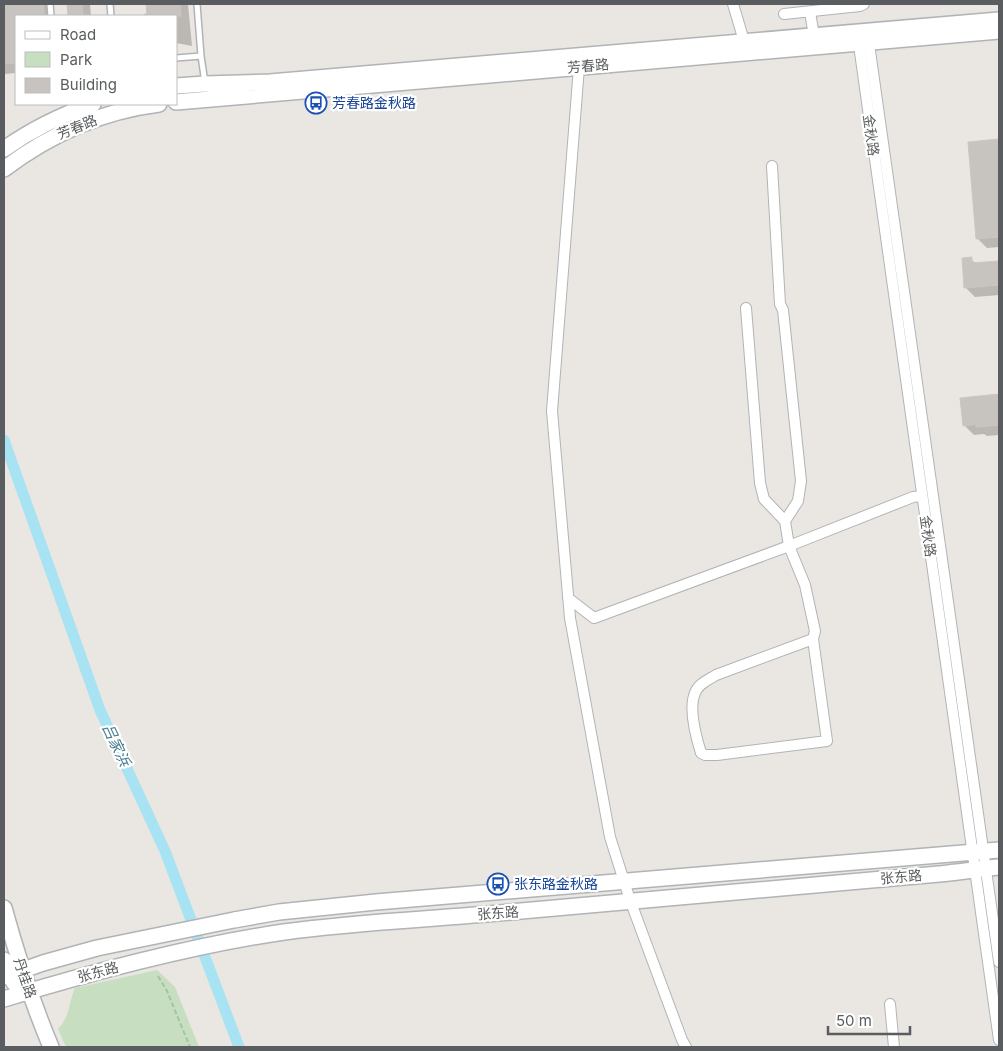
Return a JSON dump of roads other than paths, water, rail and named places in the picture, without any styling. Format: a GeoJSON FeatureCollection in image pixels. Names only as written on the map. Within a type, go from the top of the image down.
{"type":"FeatureCollection","features":[{"type":"Feature","properties":{"kind":"street"},"geometry":{"type":"LineString","coordinates":[[733,4],[744,42]]}},
{"type":"Feature","properties":{"kind":"street"},"geometry":{"type":"LineString","coordinates":[[784,14],[864,4]]}},
{"type":"Feature","properties":{"kind":"street"},"geometry":{"type":"LineString","coordinates":[[810,12],[814,36]]}},
{"type":"Feature","properties":{"kind":"street","name":"芳春路"},"geometry":{"type":"LineString","coordinates":[[178,102],[578,67],[863,37],[999,20]]}},
{"type":"Feature","properties":{"kind":"street","name":"芳春路"},"geometry":{"type":"LineString","coordinates":[[178,86],[270,82],[814,36],[863,37],[999,31]]}},
{"type":"Feature","properties":{"kind":"street","name":"金秋路"},"geometry":{"type":"LineString","coordinates":[[863,37],[922,496],[978,851],[987,868],[999,962]]}},
{"type":"Feature","properties":{"kind":"street","name":"金秋路"},"geometry":{"type":"LineString","coordinates":[[863,37],[978,851]]}},
{"type":"Feature","properties":{"kind":"street"},"geometry":{"type":"LineString","coordinates":[[578,67],[552,411],[570,618],[610,837],[630,900],[686,1047]]}},
{"type":"Feature","properties":{"kind":"street","name":"芳春路"},"geometry":{"type":"LineString","coordinates":[[4,150],[46,123],[91,105]]}},
{"type":"Feature","properties":{"kind":"street","name":"芳春路"},"geometry":{"type":"LineString","coordinates":[[4,169],[22,155],[53,137],[85,123],[113,113],[152,105]]}},
{"type":"Feature","properties":{"kind":"street"},"geometry":{"type":"LineString","coordinates":[[772,166],[780,304],[783,310],[801,481],[798,501],[785,521]]}},
{"type":"Feature","properties":{"kind":"street"},"geometry":{"type":"LineString","coordinates":[[746,308],[760,483],[764,499],[785,521],[789,546],[805,584],[815,631],[813,639],[826,741],[717,755],[704,755],[701,753],[695,730],[692,703],[695,692],[702,684],[716,675],[813,639]]}},
{"type":"Feature","properties":{"kind":"street"},"geometry":{"type":"LineString","coordinates":[[568,598],[594,618],[789,546],[913,497],[922,496]]}},
{"type":"Feature","properties":{"kind":"street","name":"张东路"},"geometry":{"type":"LineString","coordinates":[[12,974],[78,953],[280,912],[624,880],[999,850]]}},
{"type":"Feature","properties":{"kind":"street","name":"金秋路"},"geometry":{"type":"LineString","coordinates":[[987,868],[999,1040]]}},
{"type":"Feature","properties":{"kind":"street","name":"张东路"},"geometry":{"type":"LineString","coordinates":[[4,999],[158,956],[282,933],[336,926],[517,912],[630,900],[941,874],[987,868]]}},
{"type":"Feature","properties":{"kind":"street","name":"丹桂路"},"geometry":{"type":"LineString","coordinates":[[4,908],[12,974]]}},
{"type":"Feature","properties":{"kind":"street","name":"丹桂路"},"geometry":{"type":"LineString","coordinates":[[4,960],[24,993],[51,1047]]}},
{"type":"Feature","properties":{"kind":"street","name":"丹桂路"},"geometry":{"type":"LineString","coordinates":[[24,993],[42,1047]]}},
{"type":"Feature","properties":{"kind":"street"},"geometry":{"type":"LineString","coordinates":[[890,1004],[894,1047]]}},
{"type":"Feature","properties":{"kind":"lane"},"geometry":{"type":"LineString","coordinates":[[197,4],[205,84]]}},
{"type":"Feature","properties":{"kind":"lane"},"geometry":{"type":"LineString","coordinates":[[178,58],[201,56]]}},
{"type":"Feature","properties":{"kind":"waterway","name":"吕家浜"},"geometry":{"type":"LineString","coordinates":[[4,440],[100,710],[165,851],[239,1047]]}},
{"type":"Feature","properties":{"kind":"place","name":"芳春路金秋路"},"geometry":{"type":"Point","coordinates":[316,103]}},
{"type":"Feature","properties":{"kind":"place","name":"张东路金秋路"},"geometry":{"type":"Point","coordinates":[498,884]}}]}
